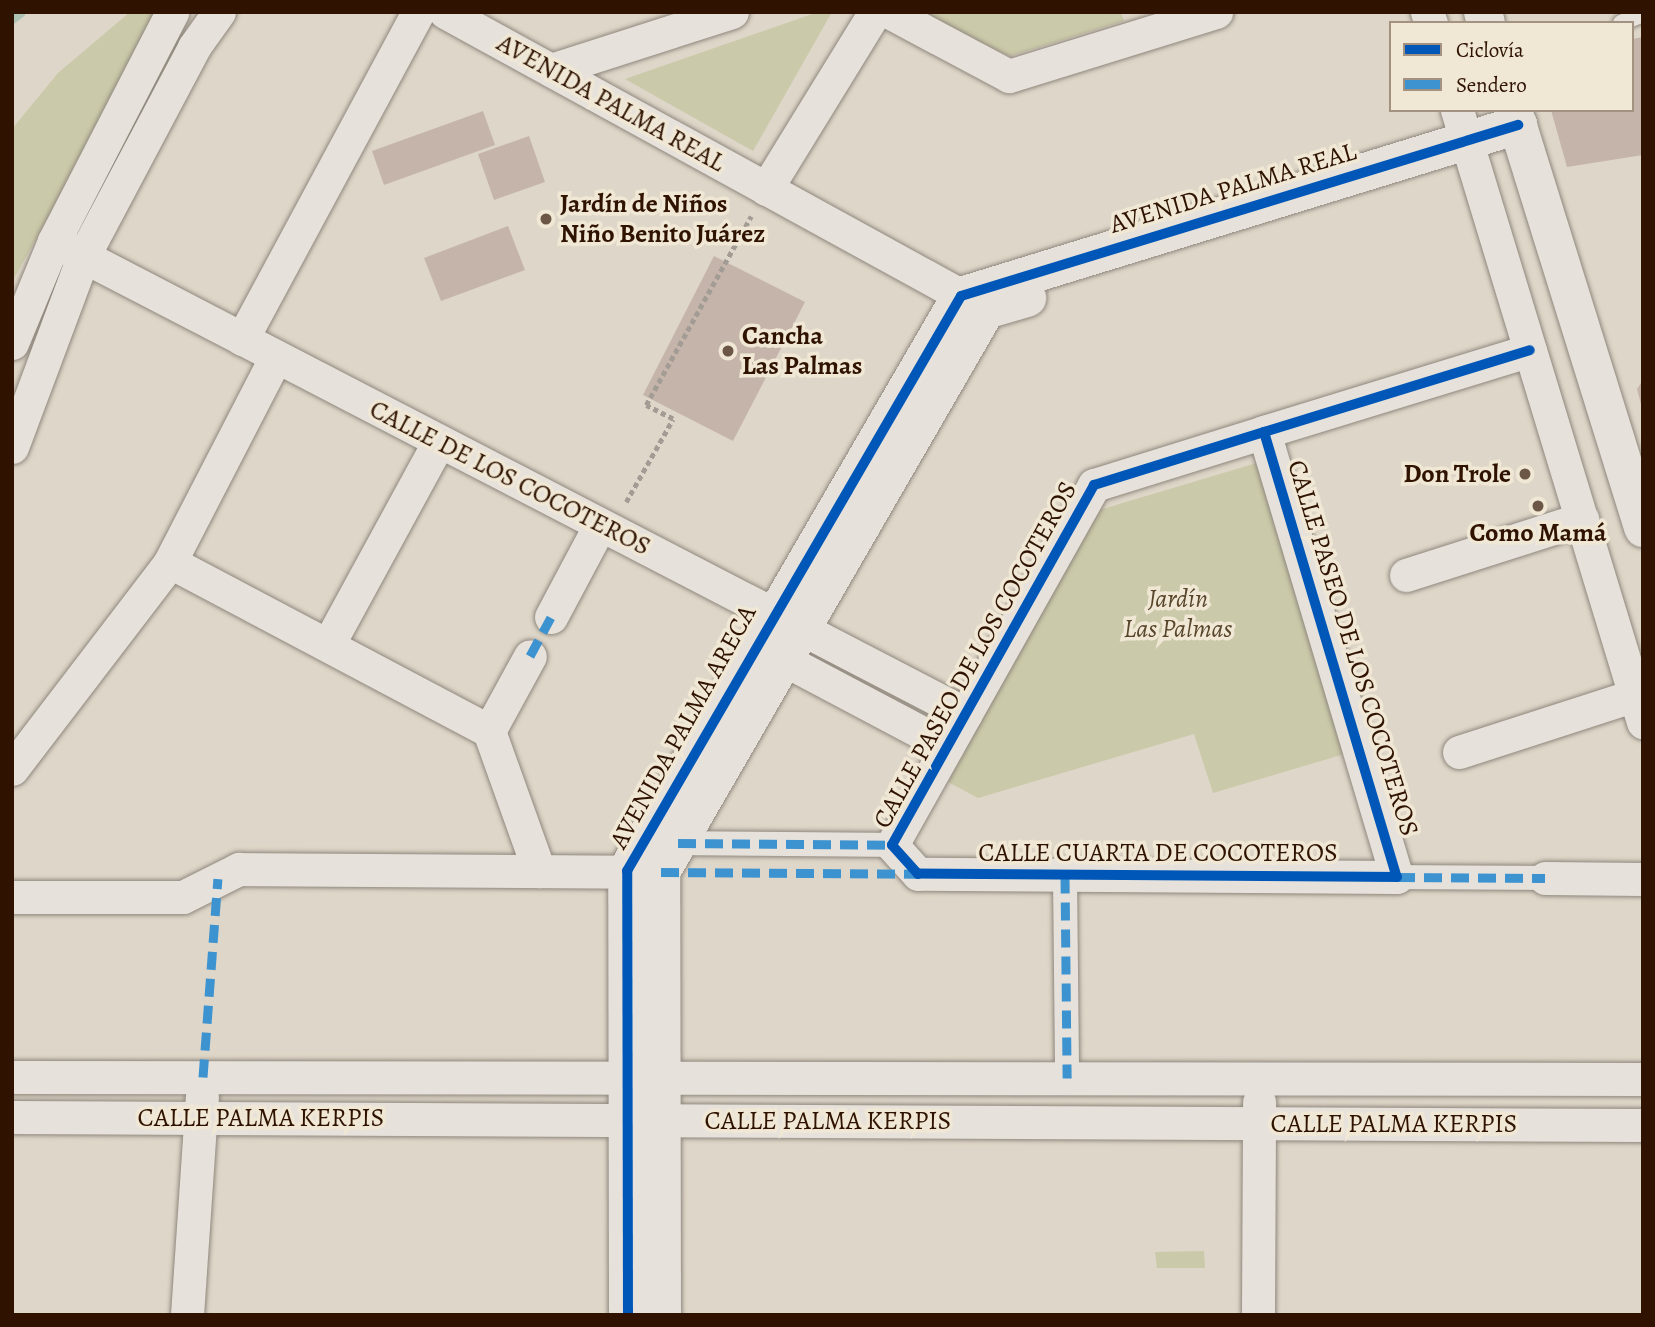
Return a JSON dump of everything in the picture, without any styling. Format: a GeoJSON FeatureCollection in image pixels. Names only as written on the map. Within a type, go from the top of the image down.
{"type":"FeatureCollection","features":[{"type":"Feature","properties":{"kind":"street"},"geometry":{"type":"LineString","coordinates":[[12,343],[54,241],[172,12]]}},
{"type":"Feature","properties":{"kind":"street"},"geometry":{"type":"LineString","coordinates":[[12,447],[83,257],[194,47],[219,12]]}},
{"type":"Feature","properties":{"kind":"street"},"geometry":{"type":"LineString","coordinates":[[242,339],[418,12]]}},
{"type":"Feature","properties":{"kind":"street","name":"AVENIDA PALMA REAL"},"geometry":{"type":"LineString","coordinates":[[445,12],[974,303],[1466,138],[1519,128]]}},
{"type":"Feature","properties":{"kind":"street"},"geometry":{"type":"LineString","coordinates":[[551,70],[732,12]]}},
{"type":"Feature","properties":{"kind":"street"},"geometry":{"type":"LineString","coordinates":[[766,189],[875,12]]}},
{"type":"Feature","properties":{"kind":"street"},"geometry":{"type":"LineString","coordinates":[[889,12],[1009,76],[1141,23],[1216,12]]}},
{"type":"Feature","properties":{"kind":"street"},"geometry":{"type":"LineString","coordinates":[[1519,128],[1643,528]]}},
{"type":"Feature","properties":{"kind":"street"},"geometry":{"type":"LineString","coordinates":[[1459,752],[1639,709],[1466,138]]}},
{"type":"Feature","properties":{"kind":"street","name":"CALLE DE LOS COCOTEROS"},"geometry":{"type":"LineString","coordinates":[[54,241],[605,528],[778,637],[965,715]]}},
{"type":"Feature","properties":{"kind":"street","name":"AVENIDA PALMA ARECA"},"geometry":{"type":"LineString","coordinates":[[628,1315],[645,1120],[656,862],[778,637],[974,303]]}},
{"type":"Feature","properties":{"kind":"street","name":"CALLE PASEO DE LOS COCOTEROS"},"geometry":{"type":"LineString","coordinates":[[918,874],[892,845],[1094,485],[1530,350]]}},
{"type":"Feature","properties":{"kind":"street"},"geometry":{"type":"LineString","coordinates":[[12,769],[170,562],[276,357]]}},
{"type":"Feature","properties":{"kind":"street","name":"CALLE PASEO DE LOS COCOTEROS"},"geometry":{"type":"LineString","coordinates":[[1264,432],[1397,877]]}},
{"type":"Feature","properties":{"kind":"street"},"geometry":{"type":"LineString","coordinates":[[328,645],[439,441]]}},
{"type":"Feature","properties":{"kind":"street"},"geometry":{"type":"LineString","coordinates":[[1406,575],[1581,519]]}},
{"type":"Feature","properties":{"kind":"street"},"geometry":{"type":"LineString","coordinates":[[551,617],[605,528]]}},
{"type":"Feature","properties":{"kind":"street"},"geometry":{"type":"LineString","coordinates":[[170,562],[489,731],[539,871]]}},
{"type":"Feature","properties":{"kind":"street"},"geometry":{"type":"LineString","coordinates":[[778,637],[947,746]]}},
{"type":"Feature","properties":{"kind":"street","name":"AVENIDA PALMA ARECA"},"geometry":{"type":"LineString","coordinates":[[656,862],[778,637]]}},
{"type":"Feature","properties":{"kind":"street"},"geometry":{"type":"LineString","coordinates":[[489,731],[530,656]]}},
{"type":"Feature","properties":{"kind":"street"},"geometry":{"type":"LineString","coordinates":[[12,897],[183,897],[239,869],[539,871],[892,845]]}},
{"type":"Feature","properties":{"kind":"street","name":"CALLE CUARTA DE COCOTEROS"},"geometry":{"type":"LineString","coordinates":[[918,874],[1643,879]]}},
{"type":"Feature","properties":{"kind":"street"},"geometry":{"type":"LineString","coordinates":[[1065,875],[1067,1078]]}},
{"type":"Feature","properties":{"kind":"street","name":"CALLE PALMA KERPIS"},"geometry":{"type":"LineString","coordinates":[[12,1077],[1643,1079]]}},
{"type":"Feature","properties":{"kind":"street"},"geometry":{"type":"LineString","coordinates":[[187,1315],[203,1077]]}},
{"type":"Feature","properties":{"kind":"street"},"geometry":{"type":"LineString","coordinates":[[1258,1315],[1259,1078]]}},
{"type":"Feature","properties":{"kind":"street","name":"CALLE PALMA KERPIS"},"geometry":{"type":"LineString","coordinates":[[12,1117],[1643,1125]]}},
{"type":"Feature","properties":{"kind":"street","name":"AVENIDA PALMA ARECA"},"geometry":{"type":"LineString","coordinates":[[645,1120],[662,1315]]}},
{"type":"Feature","properties":{"kind":"lane"},"geometry":{"type":"LineString","coordinates":[[1626,21],[1643,14]]}},
{"type":"Feature","properties":{"kind":"path"},"geometry":{"type":"LineString","coordinates":[[605,528],[673,419],[646,405],[766,189]]}},
{"type":"Feature","properties":{"kind":"green space"},"geometry":{"type":"Polygon","coordinates":[[[130,12],[163,12],[12,282],[12,129],[58,73],[130,12]]]}},
{"type":"Feature","properties":{"kind":"green space"},"geometry":{"type":"Polygon","coordinates":[[[818,12],[832,12],[753,151],[625,79],[818,12]]]}},
{"type":"Feature","properties":{"kind":"green space"},"geometry":{"type":"Polygon","coordinates":[[[914,12],[1121,12],[1124,21],[1010,56],[914,12]]]}},
{"type":"Feature","properties":{"kind":"green space","name":"Jardín Las Palmas"},"geometry":{"type":"Polygon","coordinates":[[[1260,462],[1348,753],[1213,793],[1194,734],[978,798],[948,782],[1096,511],[1260,462]]]}},
{"type":"Feature","properties":{"kind":"green space"},"geometry":{"type":"Polygon","coordinates":[[[1204,1251],[1205,1268],[1157,1268],[1155,1252],[1204,1251]]]}},
{"type":"Feature","properties":{"kind":"building"},"geometry":{"type":"Polygon","coordinates":[[[1643,37],[1643,155],[1567,167],[1552,112],[1634,112],[1634,39],[1643,37]]]}},
{"type":"Feature","properties":{"kind":"building"},"geometry":{"type":"Polygon","coordinates":[[[483,111],[495,145],[384,185],[372,151],[483,111]]]}},
{"type":"Feature","properties":{"kind":"building"},"geometry":{"type":"Polygon","coordinates":[[[529,136],[545,182],[494,200],[478,154],[529,136]]]}},
{"type":"Feature","properties":{"kind":"building"},"geometry":{"type":"Polygon","coordinates":[[[508,226],[525,270],[441,301],[424,258],[508,226]]]}},
{"type":"Feature","properties":{"kind":"building","name":"Cancha Las Palmas"},"geometry":{"type":"Polygon","coordinates":[[[714,256],[805,302],[733,441],[643,395],[714,256]]]}},
{"type":"Feature","properties":{"kind":"building"},"geometry":{"type":"Polygon","coordinates":[[[1643,380],[1643,408],[1642,408],[1637,389],[1643,380]]]}},
{"type":"Feature","properties":{"kind":"waterway"},"geometry":{"type":"LineString","coordinates":[[12,19],[21,12]]}},
{"type":"Feature","properties":{"kind":"marked path"},"geometry":{"type":"LineString","coordinates":[[530,656],[551,617]]}},
{"type":"Feature","properties":{"kind":"marked path"},"geometry":{"type":"LineString","coordinates":[[678,843],[892,845]]}},
{"type":"Feature","properties":{"kind":"marked path"},"geometry":{"type":"LineString","coordinates":[[661,872],[918,874]]}},
{"type":"Feature","properties":{"kind":"marked path"},"geometry":{"type":"LineString","coordinates":[[1065,875],[1067,1078]]}},
{"type":"Feature","properties":{"kind":"marked path"},"geometry":{"type":"LineString","coordinates":[[1397,877],[1545,878]]}},
{"type":"Feature","properties":{"kind":"marked path"},"geometry":{"type":"LineString","coordinates":[[203,1077],[218,879]]}},
{"type":"Feature","properties":{"kind":"cycle path"},"geometry":{"type":"LineString","coordinates":[[628,1315],[627,871],[961,296],[1518,125]]}},
{"type":"Feature","properties":{"kind":"cycle path"},"geometry":{"type":"LineString","coordinates":[[1264,432],[1397,877],[918,874],[892,845],[1094,485],[1264,432],[1530,350]]}},
{"type":"Feature","properties":{"kind":"place","name":"Jardín de Niños Niño Benito Juárez"},"geometry":{"type":"Point","coordinates":[546,219]}},
{"type":"Feature","properties":{"kind":"place","name":"Cancha Las Palmas"},"geometry":{"type":"Point","coordinates":[728,351]}},
{"type":"Feature","properties":{"kind":"place","name":"Don Trole"},"geometry":{"type":"Point","coordinates":[1525,474]}},
{"type":"Feature","properties":{"kind":"place","name":"Como Mamá"},"geometry":{"type":"Point","coordinates":[1538,506]}}]}
